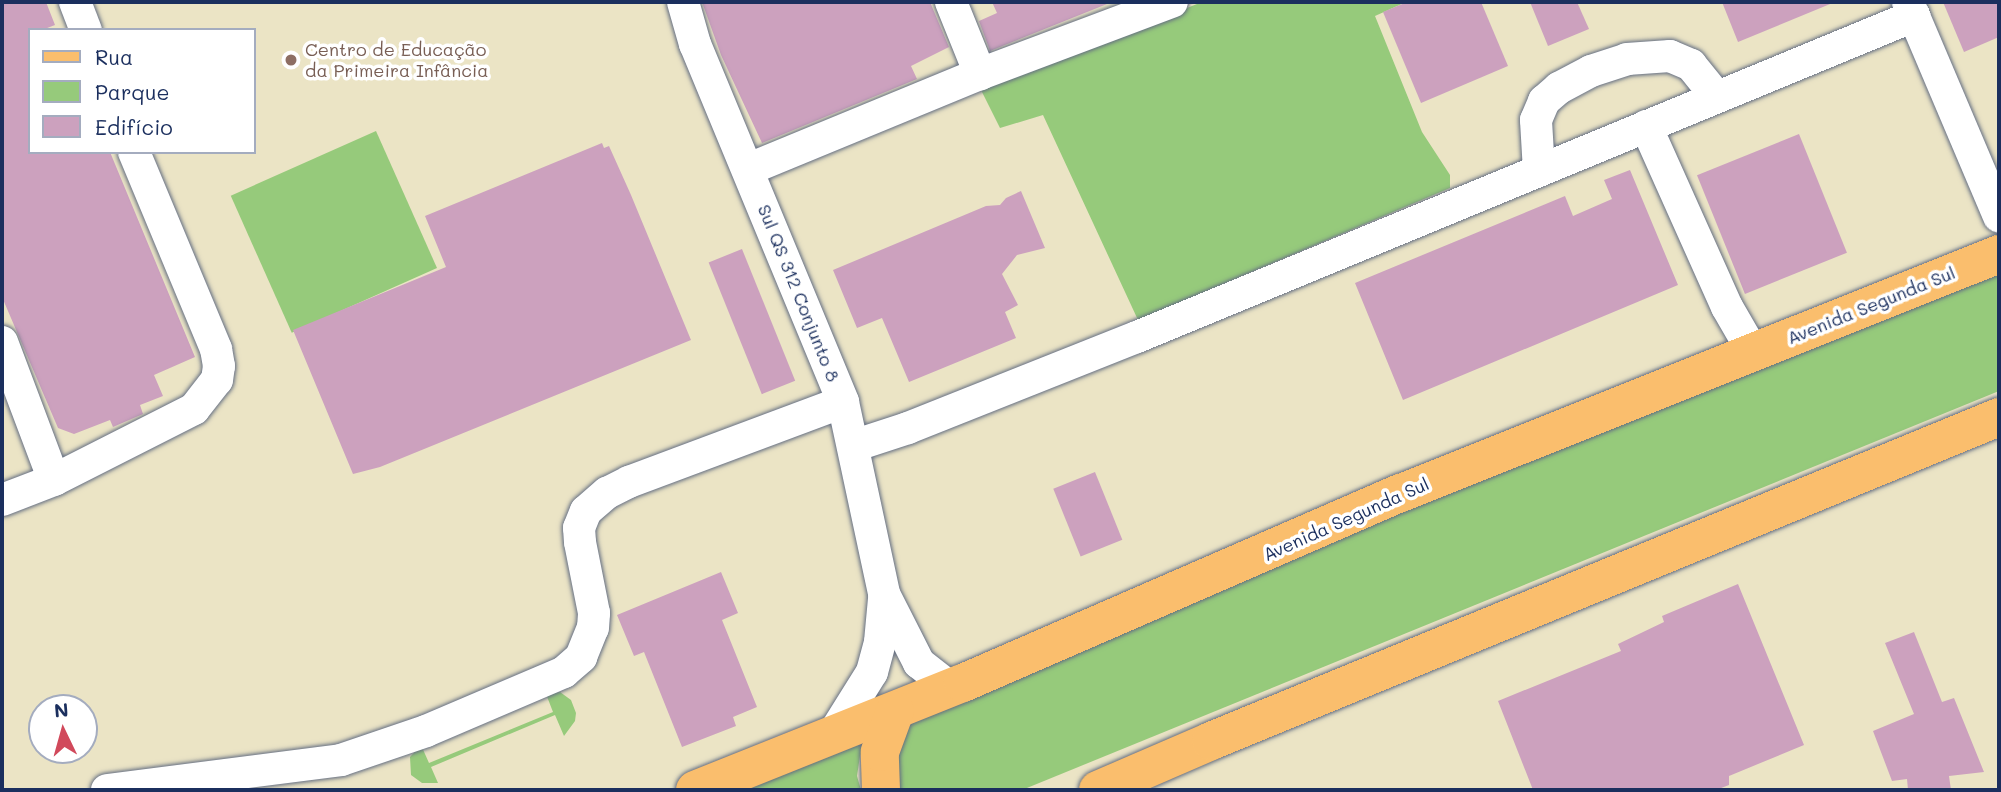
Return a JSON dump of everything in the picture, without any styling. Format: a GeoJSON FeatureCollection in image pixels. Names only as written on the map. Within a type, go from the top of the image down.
{"type":"FeatureCollection","features":[{"type":"Feature","properties":{"kind":"main road","name":"Avenida Segunda Sul"},"geometry":{"type":"LineString","coordinates":[[695,790],[951,688],[1401,493],[1999,254]]}},
{"type":"Feature","properties":{"kind":"main road"},"geometry":{"type":"LineString","coordinates":[[1098,790],[1211,740],[1999,417]]}},
{"type":"Feature","properties":{"kind":"main road"},"geometry":{"type":"LineString","coordinates":[[881,790],[880,752],[895,711]]}},
{"type":"Feature","properties":{"kind":"street"},"geometry":{"type":"LineString","coordinates":[[75,2],[85,28]]}},
{"type":"Feature","properties":{"kind":"street","name":"Sul QS 312 Conjunto 8"},"geometry":{"type":"LineString","coordinates":[[683,2],[695,44],[749,169],[843,402],[884,594],[919,663],[951,688]]}},
{"type":"Feature","properties":{"kind":"street"},"geometry":{"type":"LineString","coordinates":[[950,2],[980,74]]}},
{"type":"Feature","properties":{"kind":"street"},"geometry":{"type":"LineString","coordinates":[[749,169],[980,74],[1172,2]]}},
{"type":"Feature","properties":{"kind":"street"},"geometry":{"type":"LineString","coordinates":[[853,446],[908,428],[1137,337],[1539,171],[1911,9],[1999,216]]}},
{"type":"Feature","properties":{"kind":"street"},"geometry":{"type":"LineString","coordinates":[[1539,171],[1536,120],[1544,101],[1559,88],[1591,71],[1627,59],[1670,56],[1691,65],[1716,96]]}},
{"type":"Feature","properties":{"kind":"street"},"geometry":{"type":"LineString","coordinates":[[1646,126],[1727,307],[1753,352]]}},
{"type":"Feature","properties":{"kind":"street"},"geometry":{"type":"LineString","coordinates":[[2,500],[54,480],[194,409],[217,380],[219,366],[216,349],[135,154]]}},
{"type":"Feature","properties":{"kind":"street"},"geometry":{"type":"LineString","coordinates":[[2,342],[54,480]]}},
{"type":"Feature","properties":{"kind":"street"},"geometry":{"type":"LineString","coordinates":[[107,790],[341,760],[426,732],[564,672],[580,657],[593,628],[594,613],[579,528],[586,511],[607,493],[628,482],[843,402]]}},
{"type":"Feature","properties":{"kind":"street","name":"Sul QS 312 Conjunto 8"},"geometry":{"type":"LineString","coordinates":[[832,736],[872,672],[880,642],[884,594]]}},
{"type":"Feature","properties":{"kind":"green space"},"geometry":{"type":"Polygon","coordinates":[[[1202,2],[1406,2],[1375,16],[1422,132],[1450,175],[1450,188],[1138,320],[1043,115],[1000,128],[981,90],[1202,2]]]}},
{"type":"Feature","properties":{"kind":"green space"},"geometry":{"type":"Polygon","coordinates":[[[376,131],[437,268],[292,333],[231,196],[376,131]]]}},
{"type":"Feature","properties":{"kind":"green space"},"geometry":{"type":"Polygon","coordinates":[[[1999,261],[1999,391],[1022,790],[895,790],[895,731],[1417,500],[1999,261]]]}},
{"type":"Feature","properties":{"kind":"green space"},"geometry":{"type":"Polygon","coordinates":[[[560,692],[571,700],[576,713],[575,721],[564,736],[555,715],[431,767],[438,783],[422,783],[411,775],[410,757],[421,745],[429,763],[553,712],[546,694],[560,692]]]}},
{"type":"Feature","properties":{"kind":"green space"},"geometry":{"type":"Polygon","coordinates":[[[868,734],[860,756],[857,776],[861,790],[733,790],[868,734]]]}},
{"type":"Feature","properties":{"kind":"building"},"geometry":{"type":"Polygon","coordinates":[[[2,2],[46,2],[55,25],[47,28],[28,28],[28,154],[111,154],[195,357],[154,375],[163,396],[140,405],[143,414],[113,427],[110,420],[74,434],[58,428],[2,297],[2,2]]]}},
{"type":"Feature","properties":{"kind":"building"},"geometry":{"type":"Polygon","coordinates":[[[702,2],[930,2],[949,47],[911,66],[917,79],[762,143],[721,55],[702,2]]]}},
{"type":"Feature","properties":{"kind":"building"},"geometry":{"type":"Polygon","coordinates":[[[992,2],[1112,2],[990,51],[979,21],[997,13],[992,2]]]}},
{"type":"Feature","properties":{"kind":"building"},"geometry":{"type":"Polygon","coordinates":[[[1407,2],[1481,2],[1508,66],[1421,103],[1383,12],[1407,2]]]}},
{"type":"Feature","properties":{"kind":"building"},"geometry":{"type":"Polygon","coordinates":[[[1530,2],[1577,2],[1589,29],[1548,46],[1530,2]]]}},
{"type":"Feature","properties":{"kind":"building"},"geometry":{"type":"Polygon","coordinates":[[[1722,2],[1835,2],[1738,42],[1722,2]]]}},
{"type":"Feature","properties":{"kind":"building"},"geometry":{"type":"Polygon","coordinates":[[[1943,2],[1999,2],[1999,37],[1964,52],[1943,2]]]}},
{"type":"Feature","properties":{"kind":"building"},"geometry":{"type":"Polygon","coordinates":[[[1799,134],[1847,253],[1745,294],[1697,175],[1799,134]]]}},
{"type":"Feature","properties":{"kind":"building"},"geometry":{"type":"Polygon","coordinates":[[[602,143],[604,148],[609,146],[691,340],[380,467],[353,474],[293,330],[446,267],[425,216],[602,143]]]}},
{"type":"Feature","properties":{"kind":"building"},"geometry":{"type":"Polygon","coordinates":[[[1630,170],[1678,285],[1403,400],[1355,283],[1565,196],[1573,216],[1612,199],[1604,180],[1630,170]]]}},
{"type":"Feature","properties":{"kind":"building"},"geometry":{"type":"Polygon","coordinates":[[[1021,191],[1045,248],[1017,255],[1002,274],[1018,305],[1005,312],[1016,338],[909,382],[882,318],[857,328],[833,270],[986,206],[1000,205],[1006,198],[1021,191]]]}},
{"type":"Feature","properties":{"kind":"building"},"geometry":{"type":"Polygon","coordinates":[[[742,249],[795,381],[762,394],[709,262],[742,249]]]}},
{"type":"Feature","properties":{"kind":"building"},"geometry":{"type":"Polygon","coordinates":[[[1095,472],[1122,540],[1081,557],[1053,489],[1095,472]]]}},
{"type":"Feature","properties":{"kind":"building"},"geometry":{"type":"Polygon","coordinates":[[[721,572],[738,613],[722,620],[757,707],[733,717],[736,726],[682,747],[644,652],[634,656],[617,615],[721,572]]]}},
{"type":"Feature","properties":{"kind":"building"},"geometry":{"type":"Polygon","coordinates":[[[1738,584],[1804,745],[1729,776],[1729,785],[1716,790],[1533,790],[1498,701],[1621,651],[1618,644],[1664,622],[1662,616],[1738,584]]]}},
{"type":"Feature","properties":{"kind":"building"},"geometry":{"type":"Polygon","coordinates":[[[1914,632],[1942,702],[1954,698],[1984,772],[1949,776],[1951,790],[1908,790],[1907,779],[1892,781],[1873,731],[1914,714],[1885,643],[1914,632]]]}},
{"type":"Feature","properties":{"kind":"place","name":"Centro de Educação da Primeira Infância"},"geometry":{"type":"Point","coordinates":[291,60]}}]}
